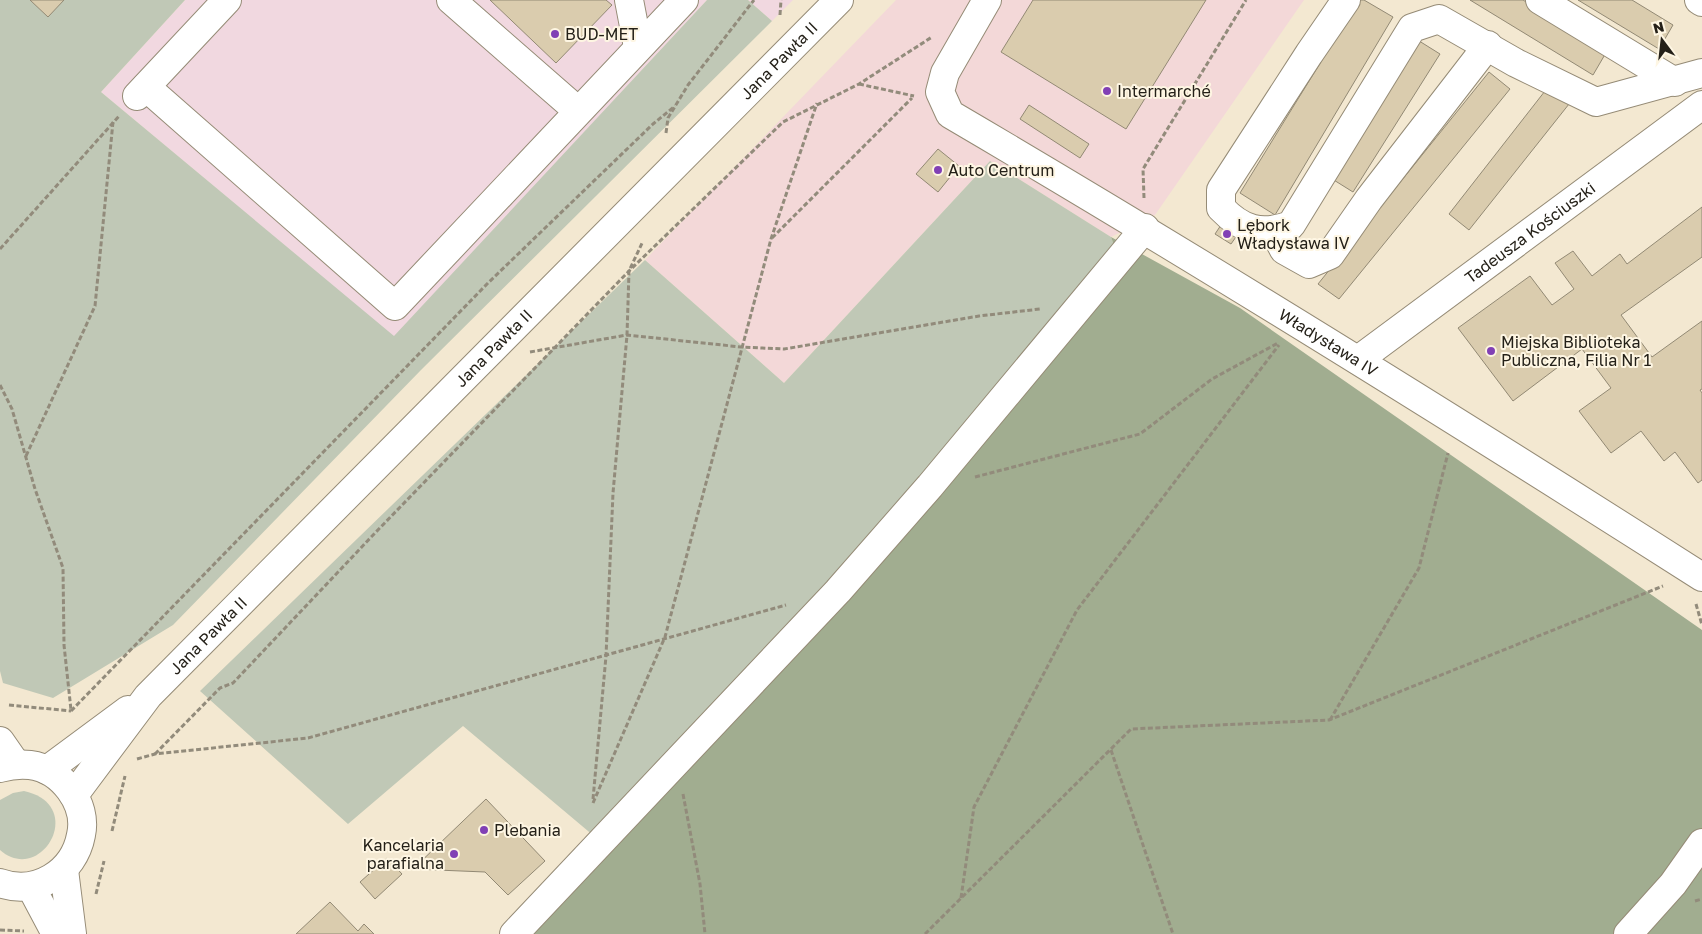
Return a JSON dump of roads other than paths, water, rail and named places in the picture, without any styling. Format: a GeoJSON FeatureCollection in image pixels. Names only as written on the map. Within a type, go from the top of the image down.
{"type":"FeatureCollection","features":[{"type":"Feature","properties":{"kind":"street"},"geometry":{"type":"LineString","coordinates":[[227,0],[142,91],[395,306],[684,0]]}},
{"type":"Feature","properties":{"kind":"street"},"geometry":{"type":"LineString","coordinates":[[451,0],[578,111]]}},
{"type":"Feature","properties":{"kind":"street"},"geometry":{"type":"LineString","coordinates":[[629,0],[638,47]]}},
{"type":"Feature","properties":{"kind":"street","name":"Jana Pawła II"},"geometry":{"type":"LineString","coordinates":[[74,795],[148,696],[839,0]]}},
{"type":"Feature","properties":{"kind":"street","name":"Władysława IV"},"geometry":{"type":"LineString","coordinates":[[987,0],[945,73],[940,92],[947,119],[1145,228],[1702,577]]}},
{"type":"Feature","properties":{"kind":"street"},"geometry":{"type":"LineString","coordinates":[[1346,0],[1221,190],[1220,208],[1233,220],[1250,229],[1274,231],[1291,225],[1412,28],[1439,19],[1488,45],[1516,63],[1596,102],[1675,82],[1702,73]]}},
{"type":"Feature","properties":{"kind":"street"},"geometry":{"type":"LineString","coordinates":[[1540,0],[1675,82]]}},
{"type":"Feature","properties":{"kind":"street"},"geometry":{"type":"LineString","coordinates":[[1274,231],[1284,250],[1309,264],[1330,254],[1369,199],[1488,45]]}},
{"type":"Feature","properties":{"kind":"street","name":"Tadeusza Kościuszki"},"geometry":{"type":"LineString","coordinates":[[1358,360],[1702,105]]}},
{"type":"Feature","properties":{"kind":"street"},"geometry":{"type":"LineString","coordinates":[[514,934],[832,598],[930,486],[1145,228]]}},
{"type":"Feature","properties":{"kind":"street","name":"Jana Pawła II"},"geometry":{"type":"LineString","coordinates":[[47,770],[148,696]]}},
{"type":"Feature","properties":{"kind":"street"},"geometry":{"type":"LineString","coordinates":[[0,741],[8,766],[32,765],[47,770],[63,780],[74,795],[81,814],[82,834],[76,854],[64,870],[49,880],[32,886],[10,886],[0,883]]}},
{"type":"Feature","properties":{"kind":"street"},"geometry":{"type":"LineString","coordinates":[[1628,934],[1673,884],[1702,843]]}},
{"type":"Feature","properties":{"kind":"street"},"geometry":{"type":"LineString","coordinates":[[64,870],[72,934]]}},
{"type":"Feature","properties":{"kind":"street"},"geometry":{"type":"LineString","coordinates":[[32,886],[56,934]]}},
{"type":"Feature","properties":{"kind":"place","name":"BUD-MET"},"geometry":{"type":"Point","coordinates":[555,34]}},
{"type":"Feature","properties":{"kind":"place","name":"Intermarché"},"geometry":{"type":"Point","coordinates":[1107,91]}},
{"type":"Feature","properties":{"kind":"place","name":"Auto Centrum"},"geometry":{"type":"Point","coordinates":[938,170]}},
{"type":"Feature","properties":{"kind":"place","name":"Lębork Władysława IV"},"geometry":{"type":"Point","coordinates":[1227,234]}},
{"type":"Feature","properties":{"kind":"place","name":"Miejska Biblioteka Publiczna, Filia Nr 1"},"geometry":{"type":"Point","coordinates":[1491,351]}},
{"type":"Feature","properties":{"kind":"place","name":"Plebania"},"geometry":{"type":"Point","coordinates":[484,830]}},
{"type":"Feature","properties":{"kind":"place","name":"Kancelaria parafialna"},"geometry":{"type":"Point","coordinates":[454,854]}}]}
